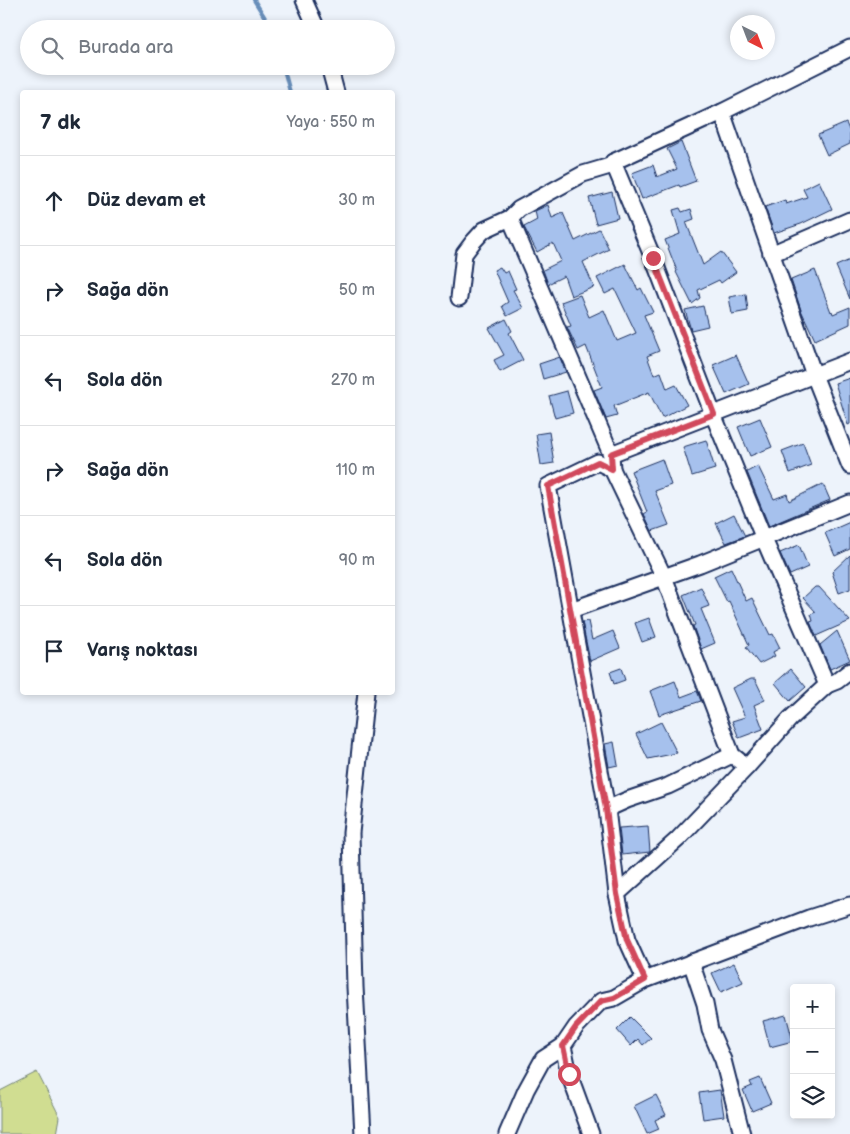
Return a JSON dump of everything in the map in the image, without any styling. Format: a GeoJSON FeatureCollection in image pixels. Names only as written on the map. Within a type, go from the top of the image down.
{"type":"FeatureCollection","features":[{"type":"Feature","properties":{"kind":"street"},"geometry":{"type":"LineString","coordinates":[[304,0],[313,20]]}},
{"type":"Feature","properties":{"kind":"street"},"geometry":{"type":"LineString","coordinates":[[459,298],[464,254],[484,230],[510,218],[519,209],[583,174],[610,166],[613,162],[722,112],[850,48]]}},
{"type":"Feature","properties":{"kind":"street"},"geometry":{"type":"LineString","coordinates":[[331,75],[335,90]]}},
{"type":"Feature","properties":{"kind":"street"},"geometry":{"type":"LineString","coordinates":[[722,112],[814,374],[850,466]]}},
{"type":"Feature","properties":{"kind":"street"},"geometry":{"type":"LineString","coordinates":[[613,162],[764,538],[827,685]]}},
{"type":"Feature","properties":{"kind":"street"},"geometry":{"type":"LineString","coordinates":[[510,218],[612,462],[664,577],[732,755],[747,768]]}},
{"type":"Feature","properties":{"kind":"street"},"geometry":{"type":"LineString","coordinates":[[771,254],[850,220]]}},
{"type":"Feature","properties":{"kind":"street"},"geometry":{"type":"LineString","coordinates":[[645,980],[627,940],[617,894],[606,809],[548,486],[598,462],[612,462],[714,414],[850,361]]}},
{"type":"Feature","properties":{"kind":"street"},"geometry":{"type":"LineString","coordinates":[[571,610],[664,577],[850,503]]}},
{"type":"Feature","properties":{"kind":"street"},"geometry":{"type":"LineString","coordinates":[[617,894],[678,840],[747,768],[790,719],[827,685],[837,681],[850,671]]}},
{"type":"Feature","properties":{"kind":"street"},"geometry":{"type":"LineString","coordinates":[[363,1134],[355,987],[351,833],[366,695]]}},
{"type":"Feature","properties":{"kind":"street"},"geometry":{"type":"LineString","coordinates":[[606,809],[668,786],[732,755]]}},
{"type":"Feature","properties":{"kind":"street"},"geometry":{"type":"LineString","coordinates":[[507,1134],[526,1090],[543,1059],[563,1046],[576,1027],[601,1001],[614,998],[645,980],[809,918],[850,905]]}},
{"type":"Feature","properties":{"kind":"street"},"geometry":{"type":"LineString","coordinates":[[692,962],[705,1004],[710,1030],[723,1060],[742,1134]]}},
{"type":"Feature","properties":{"kind":"street"},"geometry":{"type":"LineString","coordinates":[[563,1046],[569,1074],[591,1134]]}},
{"type":"Feature","properties":{"kind":"green space"},"geometry":{"type":"Polygon","coordinates":[[[37,1072],[60,1117],[57,1134],[0,1134],[0,1091],[37,1072]]]}},
{"type":"Feature","properties":{"kind":"building"},"geometry":{"type":"Polygon","coordinates":[[[846,123],[850,132],[850,144],[827,155],[818,135],[846,123]]]}},
{"type":"Feature","properties":{"kind":"building"},"geometry":{"type":"Polygon","coordinates":[[[681,142],[696,181],[680,187],[679,185],[642,199],[632,173],[653,165],[657,177],[677,169],[667,149],[681,142]]]}},
{"type":"Feature","properties":{"kind":"building"},"geometry":{"type":"Polygon","coordinates":[[[819,181],[832,209],[801,224],[774,233],[765,207],[785,200],[786,204],[807,197],[803,189],[819,181]]]}},
{"type":"Feature","properties":{"kind":"building"},"geometry":{"type":"Polygon","coordinates":[[[612,192],[618,218],[596,224],[589,198],[612,192]]]}},
{"type":"Feature","properties":{"kind":"building"},"geometry":{"type":"Polygon","coordinates":[[[548,205],[552,218],[563,213],[575,241],[599,229],[609,249],[583,262],[594,287],[571,296],[564,276],[548,284],[543,270],[561,261],[553,243],[537,252],[524,227],[537,220],[535,211],[548,205]]]}},
{"type":"Feature","properties":{"kind":"building"},"geometry":{"type":"Polygon","coordinates":[[[680,208],[682,212],[691,209],[694,219],[686,222],[703,265],[721,252],[736,272],[721,283],[719,280],[698,290],[700,298],[692,304],[676,272],[665,240],[680,234],[673,210],[680,208]]]}},
{"type":"Feature","properties":{"kind":"building"},"geometry":{"type":"Polygon","coordinates":[[[850,260],[850,299],[836,266],[850,260]]]}},
{"type":"Feature","properties":{"kind":"building"},"geometry":{"type":"Polygon","coordinates":[[[625,264],[638,290],[641,288],[653,312],[644,315],[659,351],[647,356],[654,375],[661,372],[667,389],[676,385],[687,405],[662,418],[649,392],[614,406],[617,416],[606,419],[594,390],[602,387],[586,346],[578,350],[567,327],[571,326],[561,302],[580,295],[589,317],[604,310],[617,341],[636,333],[615,289],[605,294],[597,278],[625,264]]]}},
{"type":"Feature","properties":{"kind":"building"},"geometry":{"type":"Polygon","coordinates":[[[500,267],[504,273],[508,271],[516,289],[513,290],[523,308],[507,316],[502,306],[508,302],[494,270],[500,267]]]}},
{"type":"Feature","properties":{"kind":"building"},"geometry":{"type":"Polygon","coordinates":[[[815,270],[831,312],[833,314],[850,307],[850,324],[815,340],[801,310],[791,280],[815,270]]]}},
{"type":"Feature","properties":{"kind":"building"},"geometry":{"type":"Polygon","coordinates":[[[746,294],[748,311],[732,314],[729,297],[746,294]]]}},
{"type":"Feature","properties":{"kind":"building"},"geometry":{"type":"Polygon","coordinates":[[[703,306],[708,326],[691,330],[685,310],[703,306]]]}},
{"type":"Feature","properties":{"kind":"building"},"geometry":{"type":"Polygon","coordinates":[[[506,319],[512,331],[509,333],[523,360],[500,372],[494,360],[504,355],[489,328],[506,319]]]}},
{"type":"Feature","properties":{"kind":"building"},"geometry":{"type":"Polygon","coordinates":[[[736,355],[749,384],[726,394],[713,365],[736,355]]]}},
{"type":"Feature","properties":{"kind":"building"},"geometry":{"type":"Polygon","coordinates":[[[560,357],[566,372],[543,379],[539,364],[560,357]]]}},
{"type":"Feature","properties":{"kind":"building"},"geometry":{"type":"Polygon","coordinates":[[[850,378],[850,424],[848,425],[835,383],[850,378]]]}},
{"type":"Feature","properties":{"kind":"building"},"geometry":{"type":"Polygon","coordinates":[[[567,391],[573,413],[555,418],[549,396],[567,391]]]}},
{"type":"Feature","properties":{"kind":"building"},"geometry":{"type":"Polygon","coordinates":[[[760,418],[772,447],[750,456],[738,427],[760,418]]]}},
{"type":"Feature","properties":{"kind":"building"},"geometry":{"type":"Polygon","coordinates":[[[549,432],[554,463],[541,465],[536,434],[549,432]]]}},
{"type":"Feature","properties":{"kind":"building"},"geometry":{"type":"Polygon","coordinates":[[[706,440],[715,469],[692,476],[683,447],[706,440]]]}},
{"type":"Feature","properties":{"kind":"building"},"geometry":{"type":"Polygon","coordinates":[[[803,443],[811,465],[790,473],[782,451],[803,443]]]}},
{"type":"Feature","properties":{"kind":"building"},"geometry":{"type":"Polygon","coordinates":[[[662,459],[671,485],[655,491],[669,525],[652,531],[644,514],[647,512],[631,471],[662,459]]]}},
{"type":"Feature","properties":{"kind":"building"},"geometry":{"type":"Polygon","coordinates":[[[758,466],[774,499],[787,494],[789,501],[823,484],[830,500],[769,526],[747,472],[758,466]]]}},
{"type":"Feature","properties":{"kind":"building"},"geometry":{"type":"Polygon","coordinates":[[[734,514],[745,536],[726,543],[716,523],[734,514]]]}},
{"type":"Feature","properties":{"kind":"building"},"geometry":{"type":"Polygon","coordinates":[[[850,522],[850,549],[835,556],[825,533],[850,522]]]}},
{"type":"Feature","properties":{"kind":"building"},"geometry":{"type":"Polygon","coordinates":[[[799,545],[808,567],[790,575],[780,553],[799,545]]]}},
{"type":"Feature","properties":{"kind":"building"},"geometry":{"type":"Polygon","coordinates":[[[850,555],[850,589],[839,593],[832,572],[850,555]]]}},
{"type":"Feature","properties":{"kind":"building"},"geometry":{"type":"Polygon","coordinates":[[[731,568],[746,601],[752,598],[770,635],[773,634],[780,648],[773,652],[775,656],[759,664],[746,647],[749,645],[729,601],[727,602],[714,576],[731,568]]]}},
{"type":"Feature","properties":{"kind":"building"},"geometry":{"type":"Polygon","coordinates":[[[701,587],[709,606],[701,609],[715,643],[701,649],[693,626],[695,625],[683,595],[701,587]]]}},
{"type":"Feature","properties":{"kind":"building"},"geometry":{"type":"Polygon","coordinates":[[[815,587],[819,587],[850,621],[816,636],[810,622],[813,621],[811,614],[816,612],[803,598],[815,587]]]}},
{"type":"Feature","properties":{"kind":"building"},"geometry":{"type":"Polygon","coordinates":[[[649,618],[656,637],[642,642],[635,623],[649,618]]]}},
{"type":"Feature","properties":{"kind":"building"},"geometry":{"type":"Polygon","coordinates":[[[588,621],[592,640],[613,631],[620,648],[590,661],[582,622],[588,621]]]}},
{"type":"Feature","properties":{"kind":"building"},"geometry":{"type":"Polygon","coordinates":[[[837,631],[850,660],[830,669],[820,645],[837,631]]]}},
{"type":"Feature","properties":{"kind":"building"},"geometry":{"type":"Polygon","coordinates":[[[621,668],[625,680],[614,684],[610,672],[621,668]]]}},
{"type":"Feature","properties":{"kind":"building"},"geometry":{"type":"Polygon","coordinates":[[[791,669],[806,687],[790,701],[775,683],[791,669]]]}},
{"type":"Feature","properties":{"kind":"building"},"geometry":{"type":"Polygon","coordinates":[[[755,679],[765,700],[754,705],[763,729],[739,738],[732,721],[745,717],[732,688],[755,679]]]}},
{"type":"Feature","properties":{"kind":"building"},"geometry":{"type":"Polygon","coordinates":[[[675,681],[681,697],[697,691],[701,701],[659,715],[650,691],[675,681]]]}},
{"type":"Feature","properties":{"kind":"building"},"geometry":{"type":"Polygon","coordinates":[[[661,722],[677,753],[648,759],[636,734],[661,722]]]}},
{"type":"Feature","properties":{"kind":"building"},"geometry":{"type":"Polygon","coordinates":[[[614,742],[618,765],[609,767],[605,744],[614,742]]]}},
{"type":"Feature","properties":{"kind":"building"},"geometry":{"type":"Polygon","coordinates":[[[648,826],[650,852],[622,855],[619,828],[648,826]]]}},
{"type":"Feature","properties":{"kind":"building"},"geometry":{"type":"Polygon","coordinates":[[[734,963],[743,982],[721,992],[712,973],[734,963]]]}},
{"type":"Feature","properties":{"kind":"building"},"geometry":{"type":"Polygon","coordinates":[[[786,1015],[790,1030],[790,1042],[770,1047],[763,1021],[786,1015]]]}},
{"type":"Feature","properties":{"kind":"building"},"geometry":{"type":"Polygon","coordinates":[[[630,1017],[651,1038],[643,1045],[638,1039],[631,1046],[617,1030],[630,1017]]]}},
{"type":"Feature","properties":{"kind":"building"},"geometry":{"type":"Polygon","coordinates":[[[760,1078],[771,1103],[752,1111],[743,1090],[752,1086],[750,1082],[760,1078]]]}},
{"type":"Feature","properties":{"kind":"building"},"geometry":{"type":"Polygon","coordinates":[[[720,1090],[724,1116],[703,1119],[699,1093],[720,1090]]]}},
{"type":"Feature","properties":{"kind":"building"},"geometry":{"type":"Polygon","coordinates":[[[656,1095],[666,1115],[655,1120],[659,1129],[647,1134],[634,1106],[656,1095]]]}},
{"type":"Feature","properties":{"kind":"waterway"},"geometry":{"type":"LineString","coordinates":[[254,0],[266,20]]}},
{"type":"Feature","properties":{"kind":"waterway"},"geometry":{"type":"LineString","coordinates":[[285,75],[289,90]]}},
{"type":"Feature","properties":{"kind":"route"},"geometry":{"type":"LineString","coordinates":[[569,1074],[563,1046],[576,1027],[601,1001],[614,998],[645,980],[627,940],[617,894],[606,809],[548,486],[598,462],[612,469],[611,454],[714,414],[653,258]]}}]}
